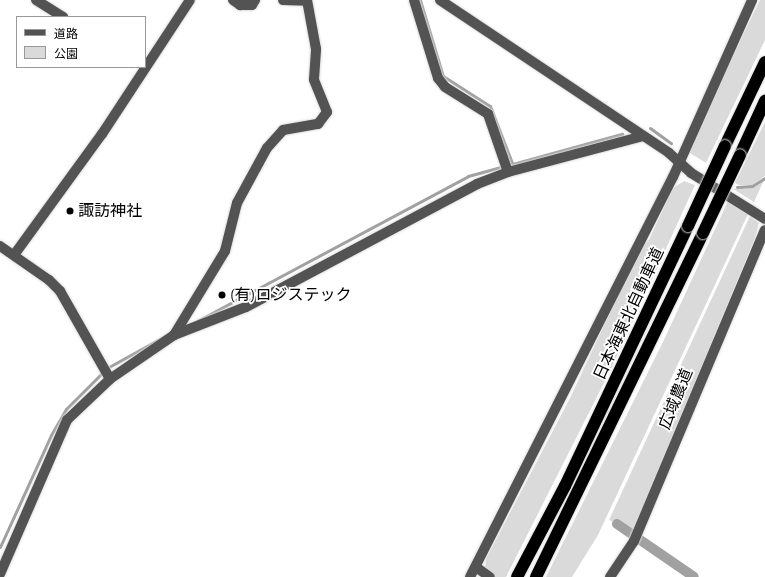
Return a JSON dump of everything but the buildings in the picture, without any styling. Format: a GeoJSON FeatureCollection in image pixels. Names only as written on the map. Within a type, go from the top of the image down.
{"type":"FeatureCollection","features":[{"type":"Feature","properties":{"kind":"highway","name":"日本海東北自動車道"},"geometry":{"type":"LineString","coordinates":[[517,577],[565,486],[765,62]]}},
{"type":"Feature","properties":{"kind":"highway","name":"日本海東北自動車道"},"geometry":{"type":"LineString","coordinates":[[536,577],[703,233],[765,101]]}},
{"type":"Feature","properties":{"kind":"street"},"geometry":{"type":"LineString","coordinates":[[36,0],[61,16]]}},
{"type":"Feature","properties":{"kind":"street"},"geometry":{"type":"LineString","coordinates":[[146,60],[190,0]]}},
{"type":"Feature","properties":{"kind":"street"},"geometry":{"type":"LineString","coordinates":[[233,0],[246,5],[252,5],[255,0]]}},
{"type":"Feature","properties":{"kind":"street"},"geometry":{"type":"LineString","coordinates":[[174,335],[224,251],[237,203],[250,173],[267,148],[283,130],[318,124],[327,112],[314,79],[316,49],[307,1],[283,0]]}},
{"type":"Feature","properties":{"kind":"street"},"geometry":{"type":"LineString","coordinates":[[414,0],[438,78],[445,87],[488,114],[508,172]]}},
{"type":"Feature","properties":{"kind":"street"},"geometry":{"type":"LineString","coordinates":[[440,0],[643,136],[678,163],[765,219]]}},
{"type":"Feature","properties":{"kind":"street"},"geometry":{"type":"LineString","coordinates":[[470,577],[678,163],[752,0]]}},
{"type":"Feature","properties":{"kind":"street"},"geometry":{"type":"LineString","coordinates":[[14,255],[139,70]]}},
{"type":"Feature","properties":{"kind":"street"},"geometry":{"type":"LineString","coordinates":[[0,574],[67,420],[110,379],[174,335],[246,307],[477,184],[508,172],[643,136]]}},
{"type":"Feature","properties":{"kind":"street","name":"広域農道"},"geometry":{"type":"LineString","coordinates":[[610,577],[634,541],[765,230]]}},
{"type":"Feature","properties":{"kind":"street"},"geometry":{"type":"LineString","coordinates":[[0,246],[14,255],[60,292],[110,379]]}},
{"type":"Feature","properties":{"kind":"street"},"geometry":{"type":"LineString","coordinates":[[476,567],[490,577]]}},
{"type":"Feature","properties":{"kind":"green space"},"geometry":{"type":"Polygon","coordinates":[[[760,0],[765,0],[765,40],[706,163],[687,151],[760,0]]]}},
{"type":"Feature","properties":{"kind":"green space"},"geometry":{"type":"Polygon","coordinates":[[[765,122],[765,176],[752,185],[739,185],[735,183],[765,122]]]}},
{"type":"Feature","properties":{"kind":"green space"},"geometry":{"type":"Polygon","coordinates":[[[764,180],[754,202],[733,189],[752,187],[764,180]]]}},
{"type":"Feature","properties":{"kind":"green space"},"geometry":{"type":"Polygon","coordinates":[[[684,181],[695,185],[612,367],[506,577],[495,577],[485,570],[486,559],[570,398],[642,245],[649,240],[673,188],[684,181]]]}},
{"type":"Feature","properties":{"kind":"green space"},"geometry":{"type":"Polygon","coordinates":[[[728,201],[748,214],[598,535],[572,577],[546,577],[663,342],[728,201]]]}},
{"type":"Feature","properties":{"kind":"green space"},"geometry":{"type":"Polygon","coordinates":[[[750,216],[759,223],[755,238],[633,531],[609,520],[750,216]]]}},
{"type":"Feature","properties":{"kind":"waterway"},"geometry":{"type":"LineString","coordinates":[[420,0],[443,76],[490,106],[512,163]]}},
{"type":"Feature","properties":{"kind":"waterway"},"geometry":{"type":"LineString","coordinates":[[650,128],[671,143]]}},
{"type":"Feature","properties":{"kind":"waterway"},"geometry":{"type":"LineString","coordinates":[[197,321],[468,176],[622,134]]}},
{"type":"Feature","properties":{"kind":"waterway"},"geometry":{"type":"LineString","coordinates":[[737,187],[752,186],[765,178]]}},
{"type":"Feature","properties":{"kind":"waterway"},"geometry":{"type":"LineString","coordinates":[[107,368],[165,336]]}},
{"type":"Feature","properties":{"kind":"waterway"},"geometry":{"type":"LineString","coordinates":[[0,547],[51,435],[66,409],[103,372]]}},
{"type":"Feature","properties":{"kind":"waterway"},"geometry":{"type":"LineString","coordinates":[[617,524],[694,577]]}},
{"type":"Feature","properties":{"kind":"place","name":"諏訪神社"},"geometry":{"type":"Point","coordinates":[70,211]}},
{"type":"Feature","properties":{"kind":"place","name":"(有)ロジステック"},"geometry":{"type":"Point","coordinates":[222,295]}}]}
